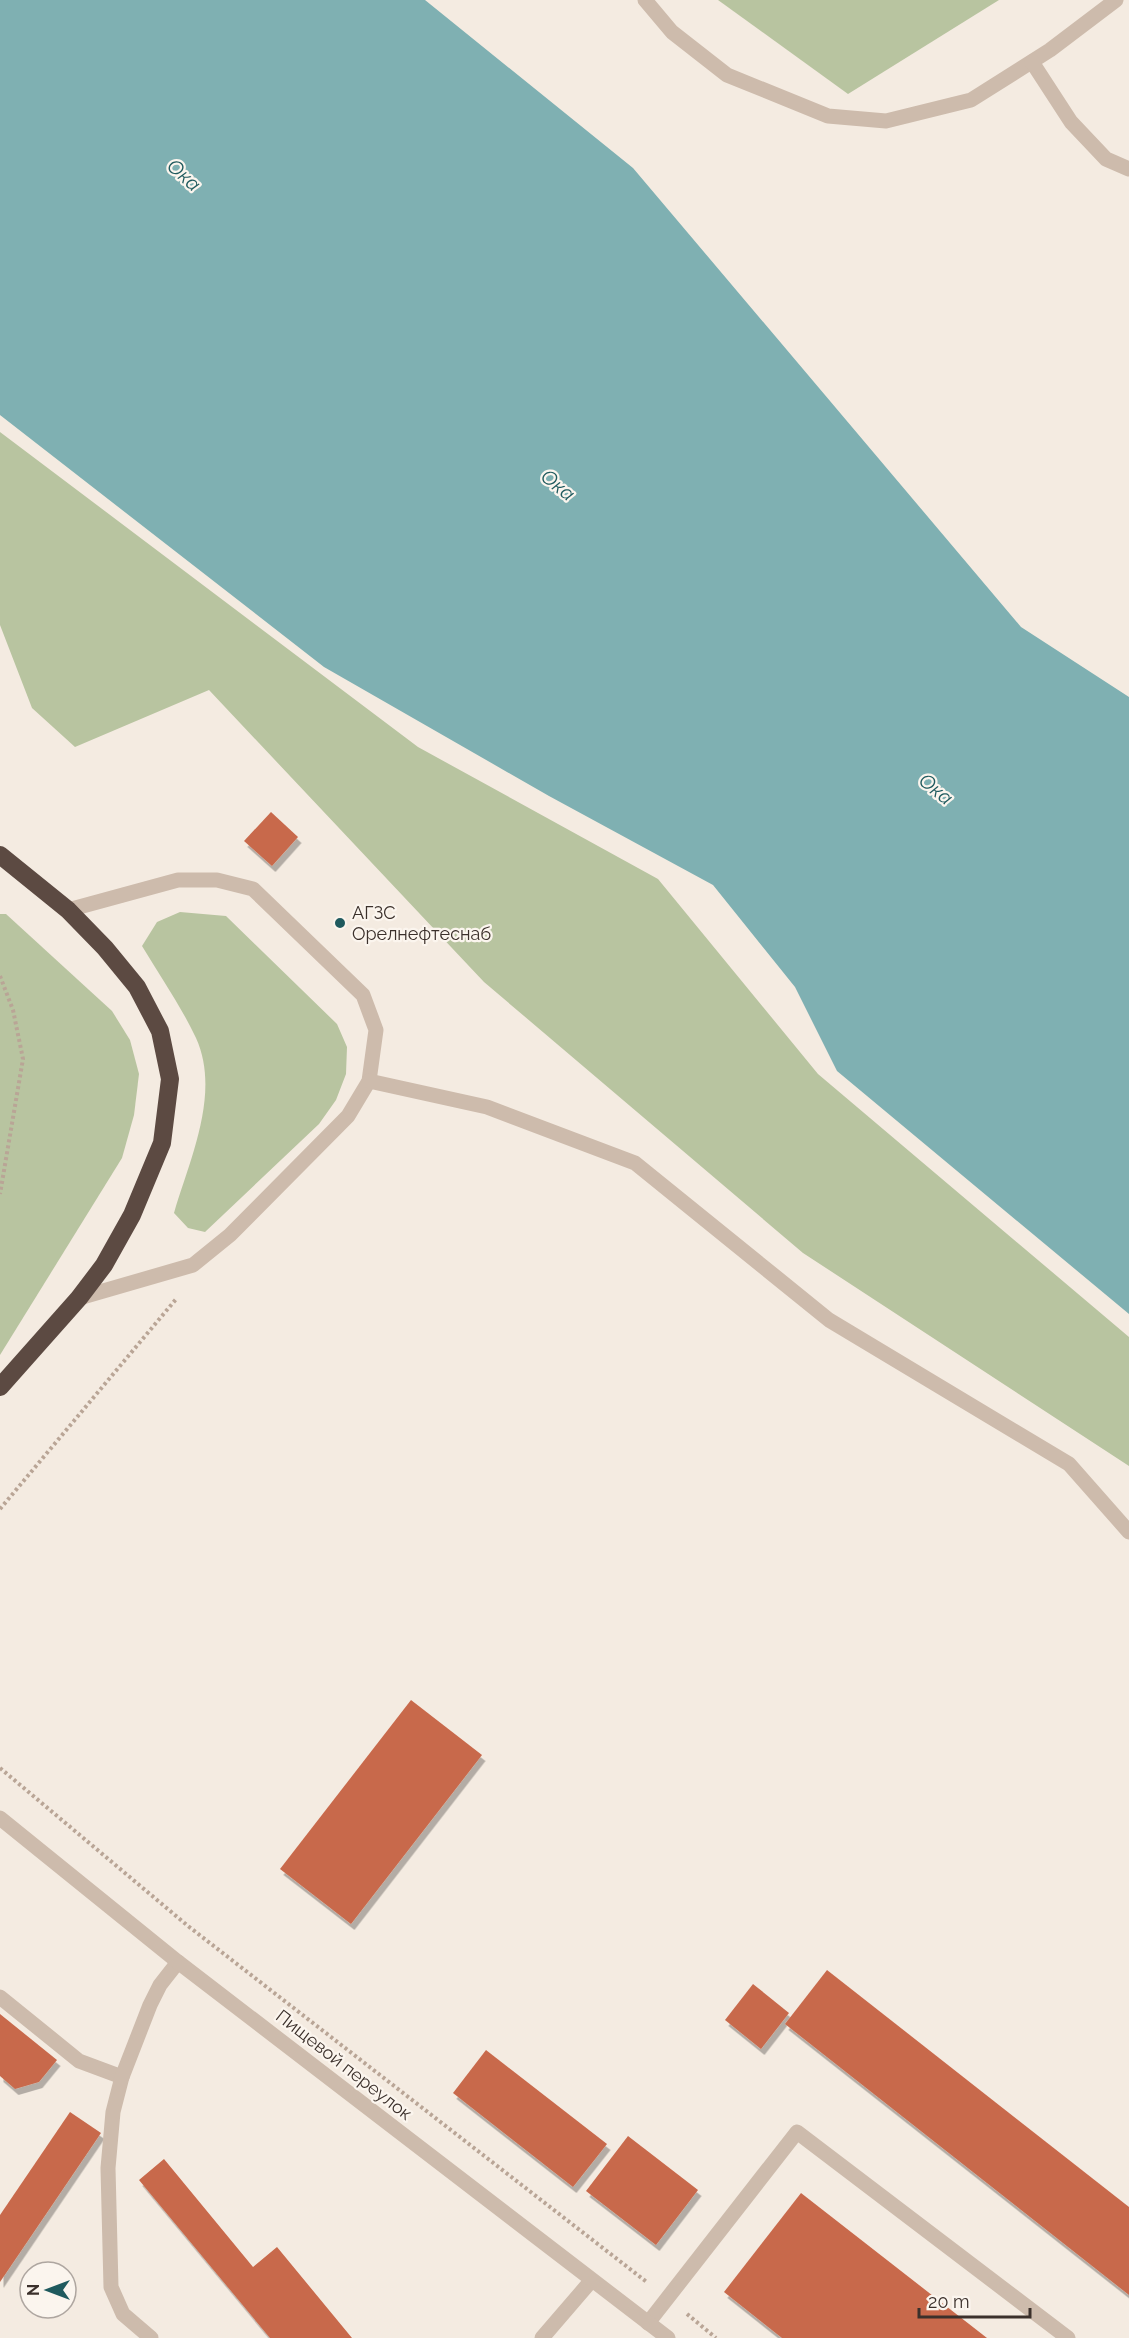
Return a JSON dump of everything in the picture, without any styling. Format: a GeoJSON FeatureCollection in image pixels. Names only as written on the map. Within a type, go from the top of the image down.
{"type":"FeatureCollection","features":[{"type":"Feature","properties":{"kind":"highway"},"geometry":{"type":"LineString","coordinates":[[0,855],[68,910],[105,948],[137,987],[160,1031],[170,1079],[162,1143],[132,1215],[104,1265],[79,1298],[0,1387]]}},
{"type":"Feature","properties":{"kind":"street"},"geometry":{"type":"LineString","coordinates":[[645,0],[672,32],[727,75],[828,116],[886,121],[971,100],[1032,62],[1116,0]]}},
{"type":"Feature","properties":{"kind":"street"},"geometry":{"type":"LineString","coordinates":[[1032,62],[1071,122],[1106,159],[1129,169]]}},
{"type":"Feature","properties":{"kind":"street"},"geometry":{"type":"LineString","coordinates":[[68,910],[178,880],[217,880],[252,890],[363,995],[376,1030],[369,1081],[348,1116],[230,1235],[193,1265],[79,1298]]}},
{"type":"Feature","properties":{"kind":"street"},"geometry":{"type":"LineString","coordinates":[[369,1081],[488,1107],[635,1163],[829,1320],[1069,1464],[1129,1532]]}},
{"type":"Feature","properties":{"kind":"street","name":"Пищевой переулок"},"geometry":{"type":"LineString","coordinates":[[0,1818],[178,1962],[668,2338]]}},
{"type":"Feature","properties":{"kind":"street"},"geometry":{"type":"LineString","coordinates":[[151,2338],[123,2314],[111,2287],[108,2168],[113,2112],[122,2077],[150,2005],[160,1986],[178,1962]]}},
{"type":"Feature","properties":{"kind":"street"},"geometry":{"type":"LineString","coordinates":[[0,1997],[79,2061],[122,2077]]}},
{"type":"Feature","properties":{"kind":"street"},"geometry":{"type":"LineString","coordinates":[[648,2323],[797,2132],[1068,2338]]}},
{"type":"Feature","properties":{"kind":"street"},"geometry":{"type":"LineString","coordinates":[[542,2338],[591,2281]]}},
{"type":"Feature","properties":{"kind":"path"},"geometry":{"type":"LineString","coordinates":[[0,976],[13,1010],[22,1059],[0,1194]]}},
{"type":"Feature","properties":{"kind":"path"},"geometry":{"type":"LineString","coordinates":[[0,1509],[185,1288],[193,1265]]}},
{"type":"Feature","properties":{"kind":"path"},"geometry":{"type":"LineString","coordinates":[[0,1768],[188,1926],[669,2299],[716,2338]]}},
{"type":"Feature","properties":{"kind":"green space"},"geometry":{"type":"Polygon","coordinates":[[[718,0],[999,0],[848,94],[718,0]]]}},
{"type":"Feature","properties":{"kind":"green space"},"geometry":{"type":"Polygon","coordinates":[[[0,432],[418,747],[658,879],[818,1074],[1129,1337],[1129,1466],[803,1253],[484,982],[209,690],[75,747],[32,708],[0,625],[0,432]]]}},
{"type":"Feature","properties":{"kind":"green space"},"geometry":{"type":"Polygon","coordinates":[[[180,912],[226,916],[337,1024],[347,1047],[346,1074],[336,1100],[319,1124],[205,1232],[188,1228],[174,1213],[200,1126],[205,1081],[203,1059],[190,1026],[142,946],[157,922],[180,912]]]}},
{"type":"Feature","properties":{"kind":"green space"},"geometry":{"type":"Polygon","coordinates":[[[0,914],[6,914],[112,1011],[130,1040],[139,1074],[134,1115],[122,1158],[0,1355],[0,914]]]}},
{"type":"Feature","properties":{"kind":"water","name":"Ока"},"geometry":{"type":"Polygon","coordinates":[[[0,0],[425,0],[633,168],[1021,627],[1129,697],[1129,1314],[837,1071],[795,987],[713,885],[549,796],[324,667],[0,415],[0,0]]]}},
{"type":"Feature","properties":{"kind":"building"},"geometry":{"type":"Polygon","coordinates":[[[271,812],[298,837],[272,866],[244,841],[271,812]]]}},
{"type":"Feature","properties":{"kind":"building"},"geometry":{"type":"Polygon","coordinates":[[[411,1700],[482,1755],[351,1924],[280,1869],[411,1700]]]}},
{"type":"Feature","properties":{"kind":"building"},"geometry":{"type":"Polygon","coordinates":[[[827,1970],[1129,2207],[1129,2295],[785,2024],[827,1970]]]}},
{"type":"Feature","properties":{"kind":"building"},"geometry":{"type":"Polygon","coordinates":[[[753,1984],[789,2013],[761,2049],[725,2020],[753,1984]]]}},
{"type":"Feature","properties":{"kind":"building"},"geometry":{"type":"Polygon","coordinates":[[[0,2014],[57,2060],[39,2082],[15,2089],[0,2076],[0,2014]]]}},
{"type":"Feature","properties":{"kind":"building"},"geometry":{"type":"Polygon","coordinates":[[[486,2050],[607,2144],[573,2187],[453,2093],[486,2050]]]}},
{"type":"Feature","properties":{"kind":"building"},"geometry":{"type":"Polygon","coordinates":[[[70,2112],[101,2133],[0,2282],[0,2215],[70,2112]]]}},
{"type":"Feature","properties":{"kind":"building"},"geometry":{"type":"Polygon","coordinates":[[[628,2136],[698,2190],[656,2245],[586,2191],[628,2136]]]}},
{"type":"Feature","properties":{"kind":"building"},"geometry":{"type":"Polygon","coordinates":[[[164,2159],[253,2267],[277,2247],[352,2338],[270,2338],[139,2180],[164,2159]]]}},
{"type":"Feature","properties":{"kind":"building"},"geometry":{"type":"Polygon","coordinates":[[[801,2193],[987,2338],[782,2338],[724,2292],[801,2193]]]}},
{"type":"Feature","properties":{"kind":"place","name":"АГЗС Орелнефтеснаб"},"geometry":{"type":"Point","coordinates":[340,923]}}]}
